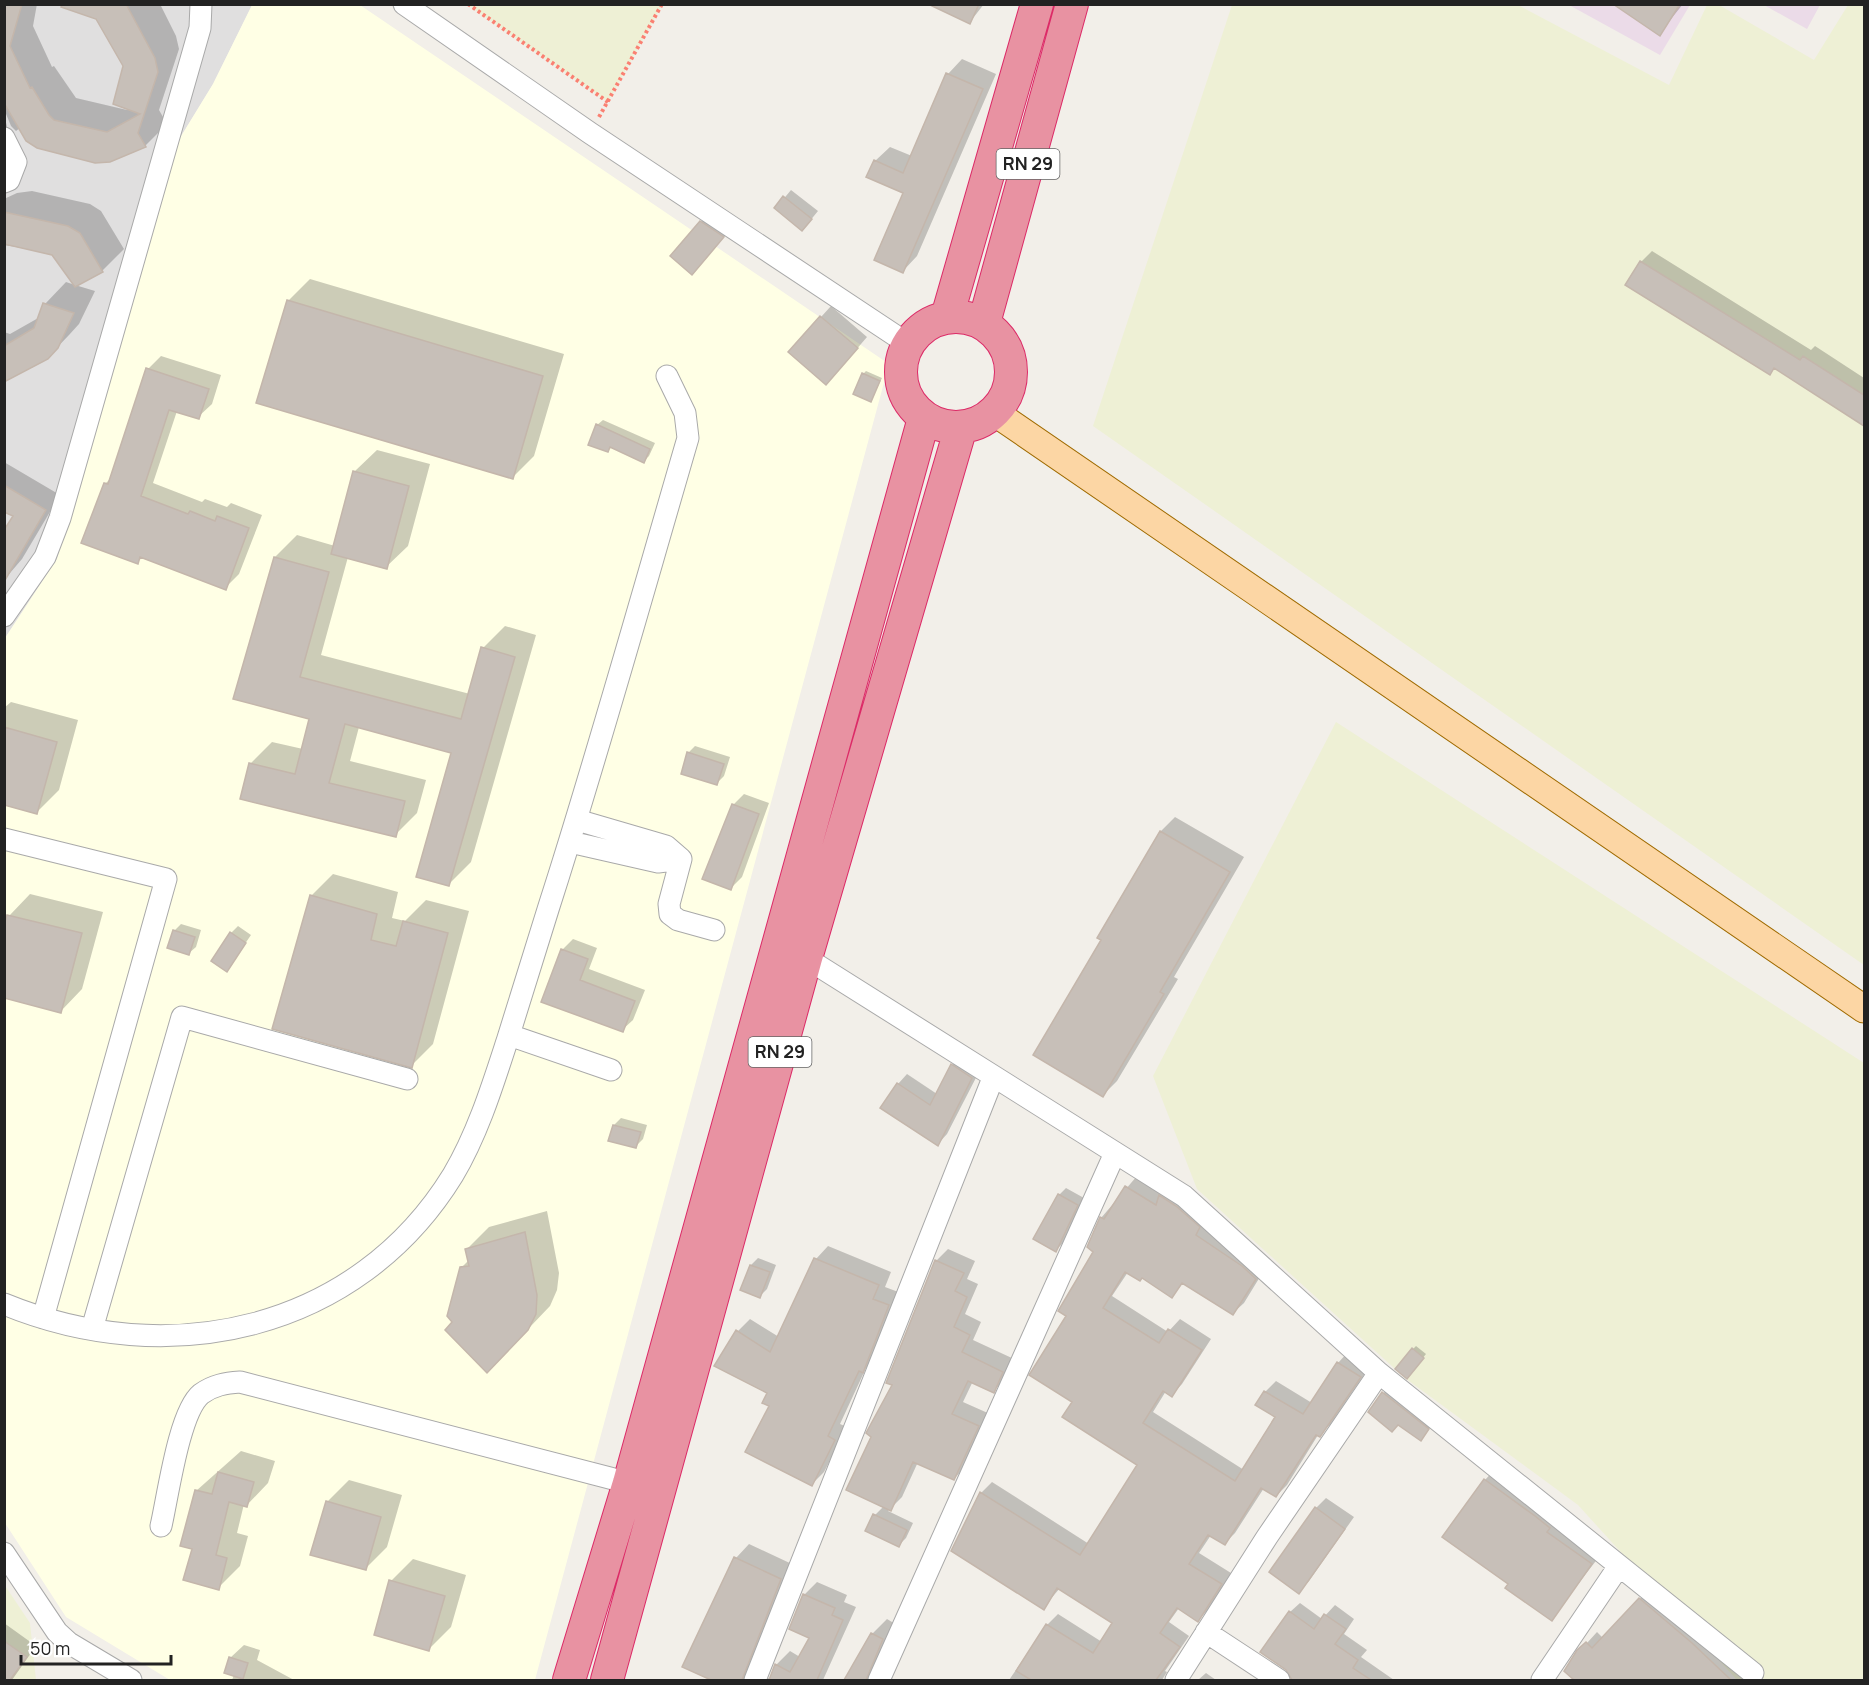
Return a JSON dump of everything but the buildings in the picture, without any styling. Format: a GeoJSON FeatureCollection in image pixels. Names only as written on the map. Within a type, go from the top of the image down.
{"type":"FeatureCollection","features":[{"type":"Feature","properties":{"kind":"highway","name":"RN 29"},"geometry":{"type":"LineString","coordinates":[[947,317],[1037,4]]}},
{"type":"Feature","properties":{"kind":"highway","name":"RN 29"},"geometry":{"type":"LineString","coordinates":[[984,324],[1072,4]]}},
{"type":"Feature","properties":{"kind":"highway"},"geometry":{"type":"LineString","coordinates":[[947,317],[966,317],[984,324],[1002,341],[1011,365],[1008,391],[994,412],[984,419],[962,427],[948,427],[924,418],[903,390],[900,367],[908,344],[924,326],[947,317]]}},
{"type":"Feature","properties":{"kind":"highway"},"geometry":{"type":"LineString","coordinates":[[570,1680],[629,1483],[924,418]]}},
{"type":"Feature","properties":{"kind":"highway","name":"RN 29"},"geometry":{"type":"LineString","coordinates":[[607,1680],[806,958],[962,427]]}},
{"type":"Feature","properties":{"kind":"main road"},"geometry":{"type":"LineString","coordinates":[[994,412],[1864,1009]]}},
{"type":"Feature","properties":{"kind":"street"},"geometry":{"type":"LineString","coordinates":[[4,616],[45,557],[60,518],[200,28],[201,4]]}},
{"type":"Feature","properties":{"kind":"street"},"geometry":{"type":"LineString","coordinates":[[404,4],[590,133],[908,344]]}},
{"type":"Feature","properties":{"kind":"street"},"geometry":{"type":"LineString","coordinates":[[4,138],[16,162],[9,180],[4,182]]}},
{"type":"Feature","properties":{"kind":"street"},"geometry":{"type":"LineString","coordinates":[[4,1304],[43,1318],[92,1329],[152,1336],[225,1331],[282,1317],[337,1292],[373,1266],[419,1219],[453,1175],[491,1090],[509,1035],[577,820],[688,438],[685,413],[667,376]]}},
{"type":"Feature","properties":{"kind":"street"},"geometry":{"type":"LineString","coordinates":[[577,820],[666,846],[681,859]]}},
{"type":"Feature","properties":{"kind":"street"},"geometry":{"type":"LineString","coordinates":[[4,839],[166,879],[43,1318]]}},
{"type":"Feature","properties":{"kind":"street"},"geometry":{"type":"LineString","coordinates":[[570,842],[658,862],[681,859]]}},
{"type":"Feature","properties":{"kind":"street"},"geometry":{"type":"LineString","coordinates":[[681,859],[669,904],[670,914],[678,920],[714,930]]}},
{"type":"Feature","properties":{"kind":"street"},"geometry":{"type":"LineString","coordinates":[[806,958],[993,1078],[1184,1196],[1379,1373],[1753,1673]]}},
{"type":"Feature","properties":{"kind":"street"},"geometry":{"type":"LineString","coordinates":[[92,1329],[182,1017],[407,1079]]}},
{"type":"Feature","properties":{"kind":"street"},"geometry":{"type":"LineString","coordinates":[[509,1035],[611,1071]]}},
{"type":"Feature","properties":{"kind":"street"},"geometry":{"type":"LineString","coordinates":[[755,1680],[993,1078]]}},
{"type":"Feature","properties":{"kind":"street"},"geometry":{"type":"LineString","coordinates":[[879,1680],[1115,1153]]}},
{"type":"Feature","properties":{"kind":"street"},"geometry":{"type":"LineString","coordinates":[[1176,1680],[1266,1537],[1379,1373]]}},
{"type":"Feature","properties":{"kind":"street"},"geometry":{"type":"LineString","coordinates":[[161,1526],[186,1413],[200,1395],[218,1384],[240,1382],[629,1483]]}},
{"type":"Feature","properties":{"kind":"street"},"geometry":{"type":"LineString","coordinates":[[4,1552],[57,1632],[69,1643],[131,1680]]}},
{"type":"Feature","properties":{"kind":"street"},"geometry":{"type":"LineString","coordinates":[[1542,1680],[1619,1566]]}},
{"type":"Feature","properties":{"kind":"street"},"geometry":{"type":"LineString","coordinates":[[1206,1632],[1279,1680]]}},
{"type":"Feature","properties":{"kind":"path"},"geometry":{"type":"LineString","coordinates":[[468,4],[608,102]]}},
{"type":"Feature","properties":{"kind":"path"},"geometry":{"type":"LineString","coordinates":[[590,133],[662,4]]}},
{"type":"Feature","properties":{"kind":"shaded area"},"geometry":{"type":"Polygon","coordinates":[[[5,5],[252,5],[213,84],[164,164],[57,559],[5,638],[5,5]]]}},
{"type":"Feature","properties":{"kind":"shaded area"},"geometry":{"type":"Polygon","coordinates":[[[252,5],[360,5],[889,364],[535,1680],[170,1680],[66,1617],[5,1523],[5,638],[57,559],[164,164],[213,84],[252,5]]]}},
{"type":"Feature","properties":{"kind":"shaded area"},"geometry":{"type":"Polygon","coordinates":[[[468,5],[662,5],[608,102],[468,5]]]}},
{"type":"Feature","properties":{"kind":"shaded area"},"geometry":{"type":"Polygon","coordinates":[[[1232,5],[1518,5],[1669,85],[1707,5],[1719,5],[1814,60],[1848,5],[1864,5],[1864,965],[1093,426],[1232,5]]]}},
{"type":"Feature","properties":{"kind":"shaded area"},"geometry":{"type":"Polygon","coordinates":[[[1569,5],[1690,5],[1660,55],[1569,5]]]}},
{"type":"Feature","properties":{"kind":"shaded area"},"geometry":{"type":"Polygon","coordinates":[[[1764,5],[1820,5],[1807,29],[1764,5]]]}},
{"type":"Feature","properties":{"kind":"shaded area"},"geometry":{"type":"Polygon","coordinates":[[[1336,722],[1864,1063],[1864,1680],[1737,1680],[1578,1505],[1405,1378],[1197,1189],[1153,1076],[1336,722]]]}},
{"type":"Feature","properties":{"kind":"shaded area"},"geometry":{"type":"Polygon","coordinates":[[[4,1584],[30,1623],[36,1680],[5,1680],[4,1584]]]}}]}
